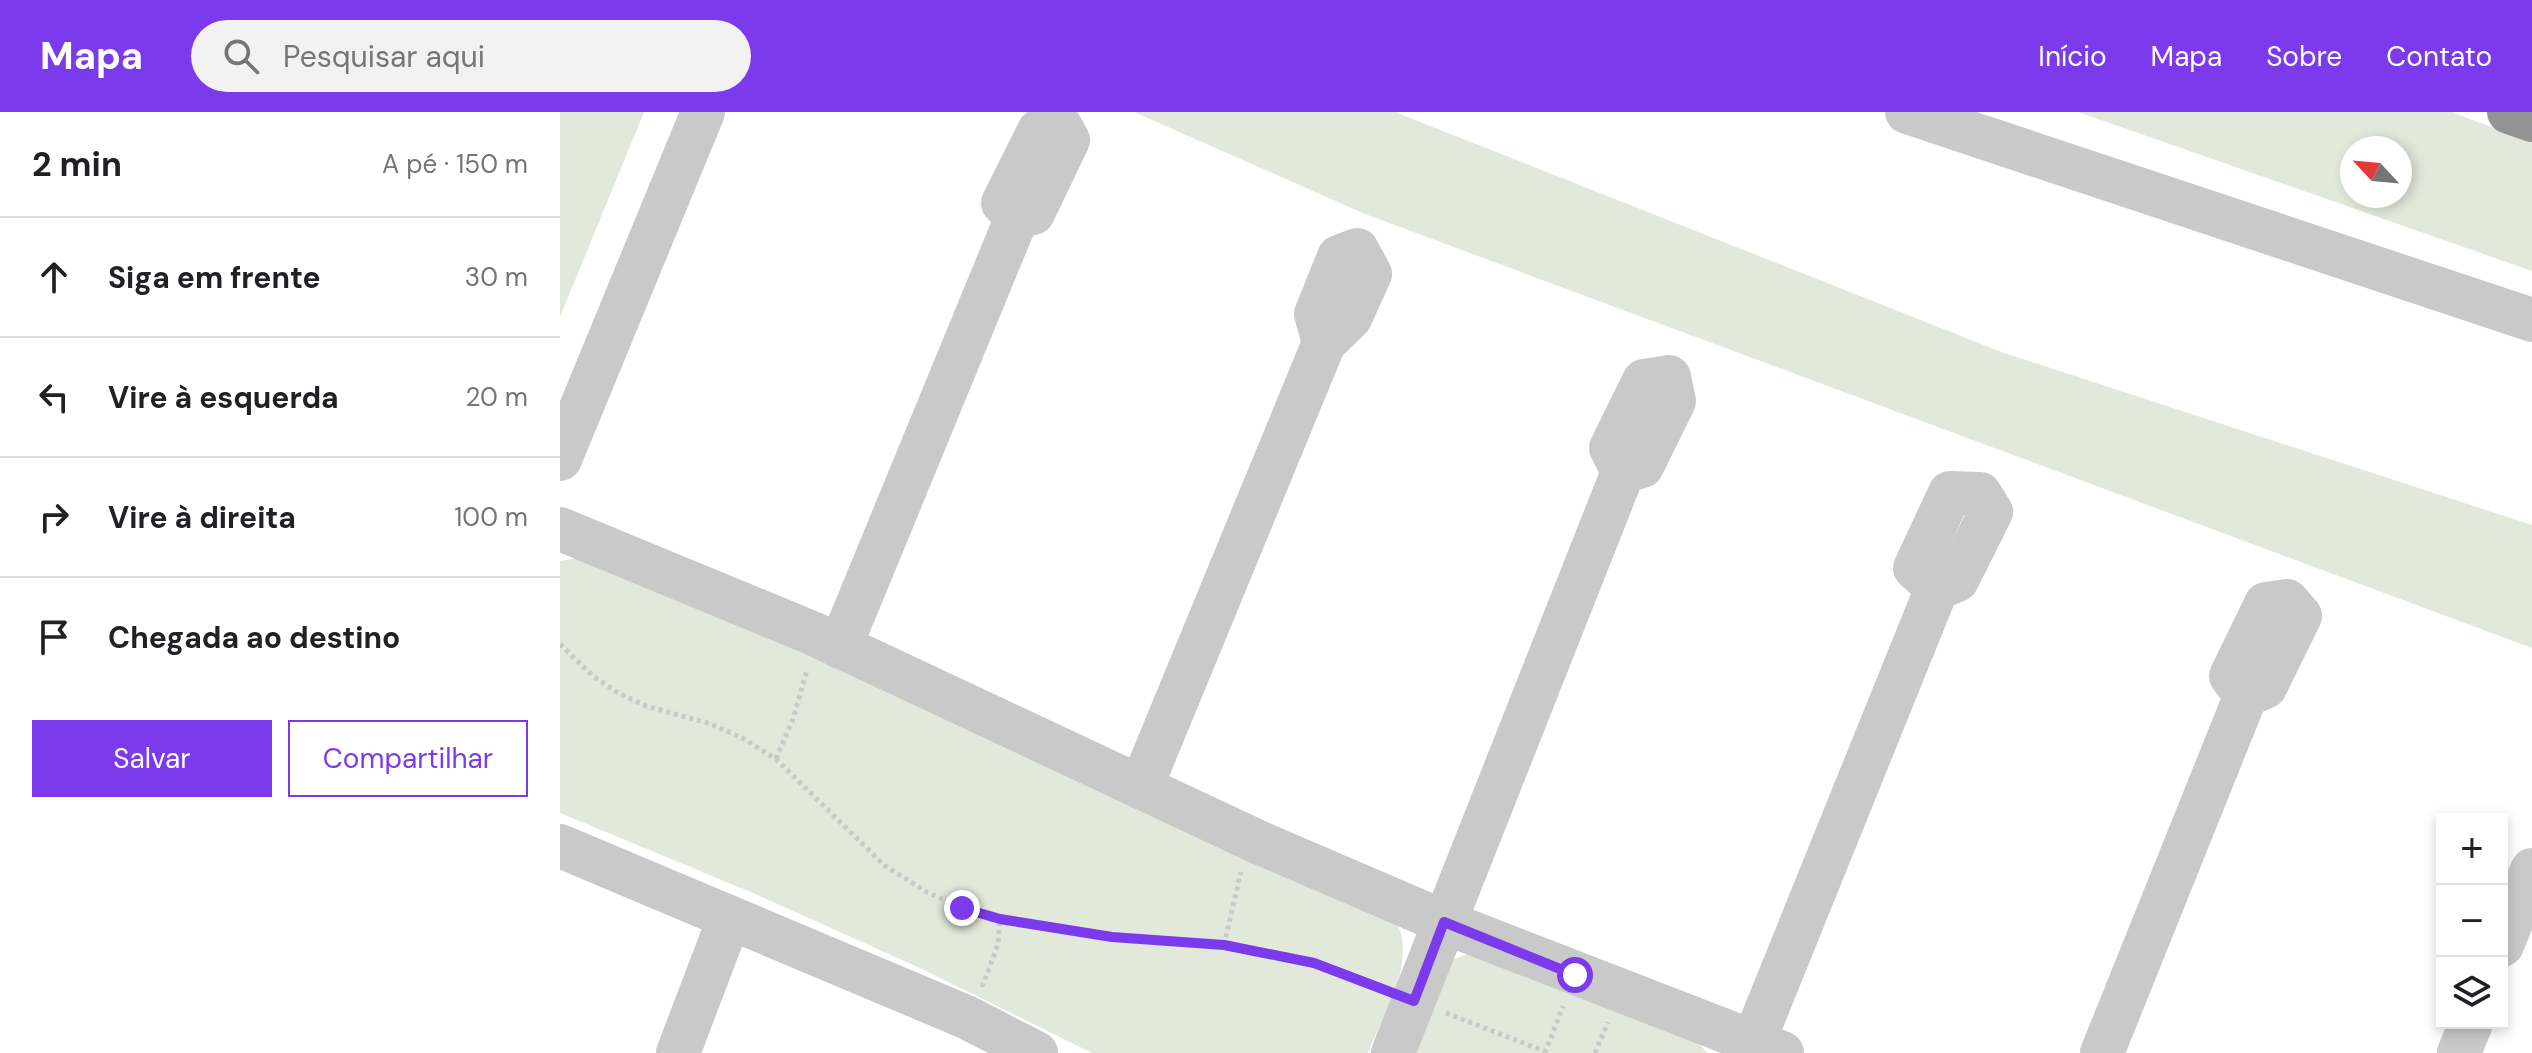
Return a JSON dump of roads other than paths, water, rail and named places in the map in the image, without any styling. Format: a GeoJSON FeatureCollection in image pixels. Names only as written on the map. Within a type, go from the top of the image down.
{"type":"FeatureCollection","features":[{"type":"Feature","properties":{"kind":"highway"},"geometry":{"type":"LineString","coordinates":[[2509,112],[2532,120]]}},
{"type":"Feature","properties":{"kind":"street"},"geometry":{"type":"LineString","coordinates":[[560,459],[703,112]]}},
{"type":"Feature","properties":{"kind":"street"},"geometry":{"type":"LineString","coordinates":[[1907,112],[2532,320]]}},
{"type":"Feature","properties":{"kind":"street"},"geometry":{"type":"LineString","coordinates":[[826,640],[1017,217]]}},
{"type":"Feature","properties":{"kind":"street"},"geometry":{"type":"LineString","coordinates":[[1141,787],[1324,343]]}},
{"type":"Feature","properties":{"kind":"street"},"geometry":{"type":"LineString","coordinates":[[1393,1053],[1623,472]]}},
{"type":"Feature","properties":{"kind":"street"},"geometry":{"type":"LineString","coordinates":[[560,529],[826,640],[1258,842],[1444,922],[1761,1050],[1937,588]]}},
{"type":"Feature","properties":{"kind":"street"},"geometry":{"type":"LineString","coordinates":[[2102,1053],[2246,695]]}},
{"type":"Feature","properties":{"kind":"street"},"geometry":{"type":"LineString","coordinates":[[560,846],[966,1017],[1036,1053]]}},
{"type":"Feature","properties":{"kind":"street"},"geometry":{"type":"LineString","coordinates":[[2508,930],[2532,870]]}},
{"type":"Feature","properties":{"kind":"street"},"geometry":{"type":"LineString","coordinates":[[678,1053],[729,919]]}},
{"type":"Feature","properties":{"kind":"street"},"geometry":{"type":"LineString","coordinates":[[2459,1053],[2469,1029]]}}]}
